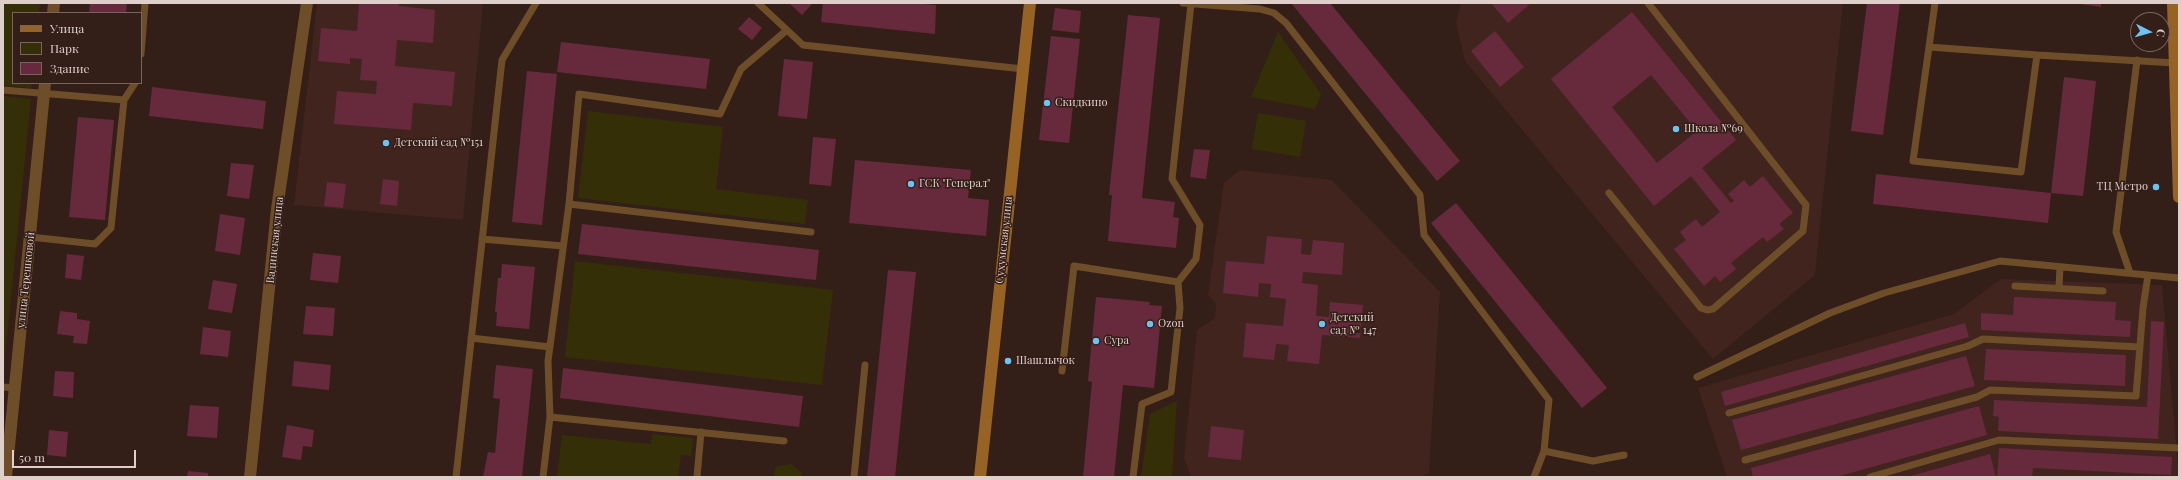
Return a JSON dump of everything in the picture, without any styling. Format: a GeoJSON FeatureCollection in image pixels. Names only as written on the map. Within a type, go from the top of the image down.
{"type":"FeatureCollection","features":[{"type":"Feature","properties":{"kind":"main road","name":"Сухумская улица"},"geometry":{"type":"LineString","coordinates":[[980,477],[1030,3]]}},
{"type":"Feature","properties":{"kind":"main road"},"geometry":{"type":"LineString","coordinates":[[2173,3],[2177,50],[2175,63],[2179,197]]}},
{"type":"Feature","properties":{"kind":"street","name":"Вадинская улица"},"geometry":{"type":"LineString","coordinates":[[250,477],[277,210],[307,3]]}},
{"type":"Feature","properties":{"kind":"street","name":"улица Терешковой"},"geometry":{"type":"LineString","coordinates":[[6,477],[9,387],[30,237],[45,88]]}},
{"type":"Feature","properties":{"kind":"lane"},"geometry":{"type":"LineString","coordinates":[[142,41],[145,3]]}},
{"type":"Feature","properties":{"kind":"lane"},"geometry":{"type":"LineString","coordinates":[[456,477],[502,60],[536,3]]}},
{"type":"Feature","properties":{"kind":"lane"},"geometry":{"type":"LineString","coordinates":[[758,3],[803,45],[1023,69]]}},
{"type":"Feature","properties":{"kind":"lane"},"geometry":{"type":"LineString","coordinates":[[1183,3],[1260,10],[1274,13],[1286,23],[1420,195],[1424,235],[1549,400],[1544,451],[1534,477]]}},
{"type":"Feature","properties":{"kind":"lane"},"geometry":{"type":"LineString","coordinates":[[1609,193],[1701,308],[1707,310],[1713,309],[1803,231],[1806,205],[1648,3]]}},
{"type":"Feature","properties":{"kind":"lane"},"geometry":{"type":"LineString","coordinates":[[1935,3],[1913,160],[2021,172],[2037,55]]}},
{"type":"Feature","properties":{"kind":"lane"},"geometry":{"type":"LineString","coordinates":[[1133,477],[1142,404],[1171,392],[1180,308],[1178,282],[1196,259],[1200,225],[1172,179],[1191,4]]}},
{"type":"Feature","properties":{"kind":"lane"},"geometry":{"type":"LineString","coordinates":[[543,477],[550,417],[548,361],[569,204],[579,94],[720,114],[741,69],[787,30]]}},
{"type":"Feature","properties":{"kind":"lane"},"geometry":{"type":"LineString","coordinates":[[1929,47],[2175,63]]}},
{"type":"Feature","properties":{"kind":"lane"},"geometry":{"type":"LineString","coordinates":[[2130,273],[2116,232],[2137,60]]}},
{"type":"Feature","properties":{"kind":"lane"},"geometry":{"type":"LineString","coordinates":[[30,237],[95,244],[111,228],[124,100],[134,84]]}},
{"type":"Feature","properties":{"kind":"lane"},"geometry":{"type":"LineString","coordinates":[[3,90],[45,88],[124,100]]}},
{"type":"Feature","properties":{"kind":"lane"},"geometry":{"type":"LineString","coordinates":[[569,204],[811,232]]}},
{"type":"Feature","properties":{"kind":"lane"},"geometry":{"type":"LineString","coordinates":[[482,239],[563,246]]}},
{"type":"Feature","properties":{"kind":"lane"},"geometry":{"type":"LineString","coordinates":[[1697,376],[1830,313],[1884,293],[2000,261],[2179,278]]}},
{"type":"Feature","properties":{"kind":"lane"},"geometry":{"type":"LineString","coordinates":[[1062,371],[1074,266],[1178,282]]}},
{"type":"Feature","properties":{"kind":"lane"},"geometry":{"type":"LineString","coordinates":[[2060,267],[2060,288]]}},
{"type":"Feature","properties":{"kind":"lane"},"geometry":{"type":"LineString","coordinates":[[1746,460],[1977,397],[1990,390],[2136,396],[2148,275]]}},
{"type":"Feature","properties":{"kind":"lane"},"geometry":{"type":"LineString","coordinates":[[2015,286],[2103,291]]}},
{"type":"Feature","properties":{"kind":"lane"},"geometry":{"type":"LineString","coordinates":[[471,338],[550,346]]}},
{"type":"Feature","properties":{"kind":"lane"},"geometry":{"type":"LineString","coordinates":[[1729,413],[1968,346],[1983,339],[2140,348]]}},
{"type":"Feature","properties":{"kind":"lane"},"geometry":{"type":"LineString","coordinates":[[854,477],[865,365]]}},
{"type":"Feature","properties":{"kind":"lane"},"geometry":{"type":"LineString","coordinates":[[550,417],[784,441]]}},
{"type":"Feature","properties":{"kind":"lane"},"geometry":{"type":"LineString","coordinates":[[697,477],[701,432]]}},
{"type":"Feature","properties":{"kind":"lane"},"geometry":{"type":"LineString","coordinates":[[1870,477],[1999,440],[2179,448]]}},
{"type":"Feature","properties":{"kind":"lane"},"geometry":{"type":"LineString","coordinates":[[1544,451],[1593,461],[1624,455]]}},
{"type":"Feature","properties":{"kind":"shaded area","name":"Детский сад №151"},"geometry":{"type":"Polygon","coordinates":[[[317,3],[483,3],[463,220],[294,205],[317,3]]]}},
{"type":"Feature","properties":{"kind":"shaded area","name":"Школа №69"},"geometry":{"type":"Polygon","coordinates":[[[1461,3],[1843,3],[1815,275],[1713,359],[1465,61],[1456,23],[1461,3]]]}},
{"type":"Feature","properties":{"kind":"shaded area","name":"Детский сад № 147"},"geometry":{"type":"Polygon","coordinates":[[[1240,170],[1332,180],[1440,292],[1429,473],[1421,477],[1191,477],[1184,458],[1197,330],[1215,318],[1216,304],[1208,295],[1224,183],[1240,170]]]}},
{"type":"Feature","properties":{"kind":"shaded area"},"geometry":{"type":"Polygon","coordinates":[[[2001,279],[2162,285],[2179,477],[1727,477],[1698,388],[1954,314],[2001,279]]]}},
{"type":"Feature","properties":{"kind":"green space"},"geometry":{"type":"Polygon","coordinates":[[[3,3],[40,3],[39,12],[12,12],[12,84],[32,84],[31,88],[3,85],[3,3]]]}},
{"type":"Feature","properties":{"kind":"green space"},"geometry":{"type":"Polygon","coordinates":[[[1278,32],[1321,94],[1315,109],[1251,97],[1278,32]]]}},
{"type":"Feature","properties":{"kind":"green space"},"geometry":{"type":"Polygon","coordinates":[[[3,96],[31,99],[3,376],[3,96]]]}},
{"type":"Feature","properties":{"kind":"green space"},"geometry":{"type":"Polygon","coordinates":[[[588,111],[723,127],[716,189],[808,200],[805,224],[578,198],[588,111]]]}},
{"type":"Feature","properties":{"kind":"green space"},"geometry":{"type":"Polygon","coordinates":[[[1258,113],[1306,121],[1300,157],[1252,149],[1258,113]]]}},
{"type":"Feature","properties":{"kind":"green space"},"geometry":{"type":"Polygon","coordinates":[[[575,261],[833,290],[822,385],[565,357],[575,261]]]}},
{"type":"Feature","properties":{"kind":"green space"},"geometry":{"type":"Polygon","coordinates":[[[1177,401],[1172,477],[1141,477],[1150,414],[1177,401]]]}},
{"type":"Feature","properties":{"kind":"green space"},"geometry":{"type":"Polygon","coordinates":[[[652,434],[693,438],[691,456],[681,455],[678,477],[557,477],[562,435],[651,444],[652,434]]]}},
{"type":"Feature","properties":{"kind":"green space"},"geometry":{"type":"Polygon","coordinates":[[[791,464],[802,473],[801,477],[773,477],[776,467],[791,464]]]}},
{"type":"Feature","properties":{"kind":"building"},"geometry":{"type":"Polygon","coordinates":[[[90,3],[127,3],[126,12],[89,12],[90,3]]]}},
{"type":"Feature","properties":{"kind":"building"},"geometry":{"type":"Polygon","coordinates":[[[359,3],[399,3],[399,6],[435,10],[433,43],[397,40],[395,66],[455,72],[452,106],[413,103],[411,130],[334,124],[337,91],[376,94],[377,81],[360,80],[362,59],[350,58],[350,64],[318,61],[321,28],[357,31],[359,3]]]}},
{"type":"Feature","properties":{"kind":"building"},"geometry":{"type":"Polygon","coordinates":[[[789,3],[813,3],[802,15],[789,3]]]}},
{"type":"Feature","properties":{"kind":"building"},"geometry":{"type":"Polygon","coordinates":[[[823,3],[914,3],[936,5],[935,34],[821,22],[823,3]]]}},
{"type":"Feature","properties":{"kind":"building"},"geometry":{"type":"Polygon","coordinates":[[[1291,3],[1330,3],[1460,161],[1437,181],[1291,3]]]}},
{"type":"Feature","properties":{"kind":"building"},"geometry":{"type":"Polygon","coordinates":[[[1491,3],[1531,3],[1508,23],[1491,3]]]}},
{"type":"Feature","properties":{"kind":"building"},"geometry":{"type":"Polygon","coordinates":[[[1867,3],[1900,3],[1883,135],[1851,131],[1867,3]]]}},
{"type":"Feature","properties":{"kind":"building"},"geometry":{"type":"Polygon","coordinates":[[[2073,3],[2101,3],[2101,7],[2073,3]]]}},
{"type":"Feature","properties":{"kind":"building"},"geometry":{"type":"Polygon","coordinates":[[[1055,8],[1081,11],[1079,33],[1052,30],[1055,8]]]}},
{"type":"Feature","properties":{"kind":"building"},"geometry":{"type":"Polygon","coordinates":[[[1632,12],[1736,140],[1702,168],[1731,203],[1734,201],[1728,194],[1744,180],[1750,187],[1763,176],[1793,213],[1779,224],[1784,229],[1767,242],[1763,237],[1731,263],[1736,269],[1720,282],[1715,276],[1704,286],[1674,249],[1686,240],[1680,232],[1696,219],[1702,227],[1720,212],[1691,176],[1654,206],[1551,79],[1632,12]],[[1651,75],[1612,107],[1657,163],[1697,131],[1651,75]]]}},
{"type":"Feature","properties":{"kind":"building"},"geometry":{"type":"Polygon","coordinates":[[[1128,15],[1160,18],[1142,198],[1175,202],[1173,217],[1179,218],[1176,248],[1108,241],[1112,195],[1109,195],[1128,15]]]}},
{"type":"Feature","properties":{"kind":"building"},"geometry":{"type":"Polygon","coordinates":[[[749,17],[762,28],[752,40],[738,29],[749,17]]]}},
{"type":"Feature","properties":{"kind":"building"},"geometry":{"type":"Polygon","coordinates":[[[1495,31],[1524,67],[1500,87],[1471,51],[1495,31]]]}},
{"type":"Feature","properties":{"kind":"building"},"geometry":{"type":"Polygon","coordinates":[[[1051,36],[1080,39],[1069,143],[1039,140],[1051,36]]]}},
{"type":"Feature","properties":{"kind":"building"},"geometry":{"type":"Polygon","coordinates":[[[561,42],[710,59],[706,89],[557,72],[561,42]]]}},
{"type":"Feature","properties":{"kind":"building"},"geometry":{"type":"Polygon","coordinates":[[[784,59],[813,62],[807,119],[778,116],[784,59]]]}},
{"type":"Feature","properties":{"kind":"building"},"geometry":{"type":"Polygon","coordinates":[[[527,71],[557,74],[542,225],[512,222],[527,71]]]}},
{"type":"Feature","properties":{"kind":"building"},"geometry":{"type":"Polygon","coordinates":[[[2064,77],[2096,81],[2083,196],[2051,193],[2064,77]]]}},
{"type":"Feature","properties":{"kind":"building"},"geometry":{"type":"Polygon","coordinates":[[[152,87],[266,101],[263,129],[149,116],[152,87]]]}},
{"type":"Feature","properties":{"kind":"building"},"geometry":{"type":"Polygon","coordinates":[[[78,117],[114,120],[105,220],[69,217],[78,117]]]}},
{"type":"Feature","properties":{"kind":"building"},"geometry":{"type":"Polygon","coordinates":[[[813,137],[836,139],[831,186],[809,184],[813,137]]]}},
{"type":"Feature","properties":{"kind":"building"},"geometry":{"type":"Polygon","coordinates":[[[1194,149],[1210,150],[1206,179],[1190,177],[1194,149]]]}},
{"type":"Feature","properties":{"kind":"building","name":"ГСК \"Генерал\""},"geometry":{"type":"Polygon","coordinates":[[[855,160],[971,170],[968,198],[989,200],[986,236],[849,223],[855,160]]]}},
{"type":"Feature","properties":{"kind":"building"},"geometry":{"type":"Polygon","coordinates":[[[231,163],[254,165],[249,199],[227,196],[231,163]]]}},
{"type":"Feature","properties":{"kind":"building"},"geometry":{"type":"Polygon","coordinates":[[[1876,174],[2051,193],[2048,223],[1873,204],[1876,174]]]}},
{"type":"Feature","properties":{"kind":"building"},"geometry":{"type":"Polygon","coordinates":[[[383,179],[399,181],[397,206],[380,204],[383,179]]]}},
{"type":"Feature","properties":{"kind":"building"},"geometry":{"type":"Polygon","coordinates":[[[327,182],[346,184],[343,208],[324,206],[327,182]]]}},
{"type":"Feature","properties":{"kind":"building"},"geometry":{"type":"Polygon","coordinates":[[[1456,203],[1607,388],[1582,408],[1431,223],[1456,203]]]}},
{"type":"Feature","properties":{"kind":"building"},"geometry":{"type":"Polygon","coordinates":[[[220,214],[245,218],[240,255],[215,251],[220,214]]]}},
{"type":"Feature","properties":{"kind":"building"},"geometry":{"type":"Polygon","coordinates":[[[582,224],[819,250],[816,280],[578,254],[582,224]]]}},
{"type":"Feature","properties":{"kind":"building"},"geometry":{"type":"Polygon","coordinates":[[[1267,236],[1302,239],[1301,254],[1311,255],[1313,240],[1344,243],[1342,275],[1303,272],[1302,283],[1318,285],[1316,316],[1329,317],[1330,302],[1363,305],[1360,338],[1322,335],[1319,364],[1287,361],[1289,345],[1276,344],[1274,360],[1243,357],[1246,323],[1283,326],[1286,299],[1270,297],[1271,284],[1259,283],[1258,297],[1223,293],[1226,261],[1264,264],[1267,236]]]}},
{"type":"Feature","properties":{"kind":"building"},"geometry":{"type":"Polygon","coordinates":[[[313,253],[341,256],[338,283],[310,280],[313,253]]]}},
{"type":"Feature","properties":{"kind":"building"},"geometry":{"type":"Polygon","coordinates":[[[67,254],[84,256],[81,280],[65,278],[67,254]]]}},
{"type":"Feature","properties":{"kind":"building"},"geometry":{"type":"Polygon","coordinates":[[[502,264],[535,267],[529,329],[496,326],[497,312],[495,312],[498,278],[501,278],[502,264]]]}},
{"type":"Feature","properties":{"kind":"building"},"geometry":{"type":"Polygon","coordinates":[[[888,270],[916,272],[895,477],[867,477],[888,270]]]}},
{"type":"Feature","properties":{"kind":"building"},"geometry":{"type":"Polygon","coordinates":[[[213,280],[237,284],[232,313],[208,309],[213,280]]]}},
{"type":"Feature","properties":{"kind":"building"},"geometry":{"type":"Polygon","coordinates":[[[1096,297],[1150,302],[1149,305],[1162,306],[1154,388],[1123,385],[1114,477],[1083,477],[1092,382],[1088,381],[1096,297]]]}},
{"type":"Feature","properties":{"kind":"building"},"geometry":{"type":"Polygon","coordinates":[[[2014,297],[2116,302],[2115,320],[2131,321],[2130,337],[1981,330],[1981,313],[2013,315],[2014,297]]]}},
{"type":"Feature","properties":{"kind":"building"},"geometry":{"type":"Polygon","coordinates":[[[306,306],[335,308],[333,336],[303,334],[306,306]]]}},
{"type":"Feature","properties":{"kind":"building"},"geometry":{"type":"Polygon","coordinates":[[[60,311],[77,313],[77,319],[90,321],[87,344],[73,343],[74,336],[57,334],[60,311]]]}},
{"type":"Feature","properties":{"kind":"building"},"geometry":{"type":"Polygon","coordinates":[[[2151,321],[2164,322],[2158,439],[1998,431],[1999,417],[1993,416],[1994,400],[2147,407],[2151,321]]]}},
{"type":"Feature","properties":{"kind":"building"},"geometry":{"type":"Polygon","coordinates":[[[1965,323],[1969,337],[1725,406],[1721,392],[1965,323]]]}},
{"type":"Feature","properties":{"kind":"building"},"geometry":{"type":"Polygon","coordinates":[[[203,327],[231,331],[228,357],[200,354],[203,327]]]}},
{"type":"Feature","properties":{"kind":"building"},"geometry":{"type":"Polygon","coordinates":[[[1986,349],[2126,355],[2125,386],[1984,380],[1986,349]]]}},
{"type":"Feature","properties":{"kind":"building"},"geometry":{"type":"Polygon","coordinates":[[[1966,356],[1975,386],[1741,450],[1732,420],[1966,356]]]}},
{"type":"Feature","properties":{"kind":"building"},"geometry":{"type":"Polygon","coordinates":[[[294,361],[331,365],[329,390],[292,386],[294,361]]]}},
{"type":"Feature","properties":{"kind":"building"},"geometry":{"type":"Polygon","coordinates":[[[496,365],[533,369],[522,477],[483,477],[488,452],[495,453],[500,399],[493,398],[496,365]]]}},
{"type":"Feature","properties":{"kind":"building"},"geometry":{"type":"Polygon","coordinates":[[[563,368],[803,396],[799,427],[560,398],[563,368]]]}},
{"type":"Feature","properties":{"kind":"building"},"geometry":{"type":"Polygon","coordinates":[[[55,371],[74,372],[73,398],[53,396],[55,371]]]}},
{"type":"Feature","properties":{"kind":"building"},"geometry":{"type":"Polygon","coordinates":[[[190,405],[219,407],[217,438],[187,436],[190,405]]]}},
{"type":"Feature","properties":{"kind":"building"},"geometry":{"type":"Polygon","coordinates":[[[1979,406],[1987,435],[1836,477],[1753,477],[1751,468],[1979,406]]]}},
{"type":"Feature","properties":{"kind":"building"},"geometry":{"type":"Polygon","coordinates":[[[287,425],[314,430],[312,447],[303,446],[301,460],[282,457],[287,425]]]}},
{"type":"Feature","properties":{"kind":"building"},"geometry":{"type":"Polygon","coordinates":[[[1211,426],[1244,430],[1241,460],[1208,457],[1211,426]]]}},
{"type":"Feature","properties":{"kind":"building"},"geometry":{"type":"Polygon","coordinates":[[[49,430],[68,432],[66,457],[47,455],[49,430]]]}},
{"type":"Feature","properties":{"kind":"building"},"geometry":{"type":"Polygon","coordinates":[[[1999,448],[2172,457],[2171,475],[2033,468],[2032,477],[1997,477],[1999,448]]]}},
{"type":"Feature","properties":{"kind":"building"},"geometry":{"type":"Polygon","coordinates":[[[1990,454],[1996,477],[1907,477],[1990,454]]]}},
{"type":"Feature","properties":{"kind":"building"},"geometry":{"type":"Polygon","coordinates":[[[188,471],[208,473],[208,477],[187,477],[188,471]]]}},
{"type":"Feature","properties":{"kind":"place","name":"Скидкино"},"geometry":{"type":"Point","coordinates":[1047,103]}},
{"type":"Feature","properties":{"kind":"place","name":"Школа №69"},"geometry":{"type":"Point","coordinates":[1676,129]}},
{"type":"Feature","properties":{"kind":"place","name":"Детский сад №151"},"geometry":{"type":"Point","coordinates":[386,143]}},
{"type":"Feature","properties":{"kind":"place","name":"ГСК \"Генерал\""},"geometry":{"type":"Point","coordinates":[911,184]}},
{"type":"Feature","properties":{"kind":"place","name":"ТЦ Метро"},"geometry":{"type":"Point","coordinates":[2156,187]}},
{"type":"Feature","properties":{"kind":"place","name":"Ozon"},"geometry":{"type":"Point","coordinates":[1150,324]}},
{"type":"Feature","properties":{"kind":"place","name":"Детский сад № 147"},"geometry":{"type":"Point","coordinates":[1322,324]}},
{"type":"Feature","properties":{"kind":"place","name":"Сура"},"geometry":{"type":"Point","coordinates":[1096,341]}},
{"type":"Feature","properties":{"kind":"place","name":"Шашлычок"},"geometry":{"type":"Point","coordinates":[1008,361]}}]}
